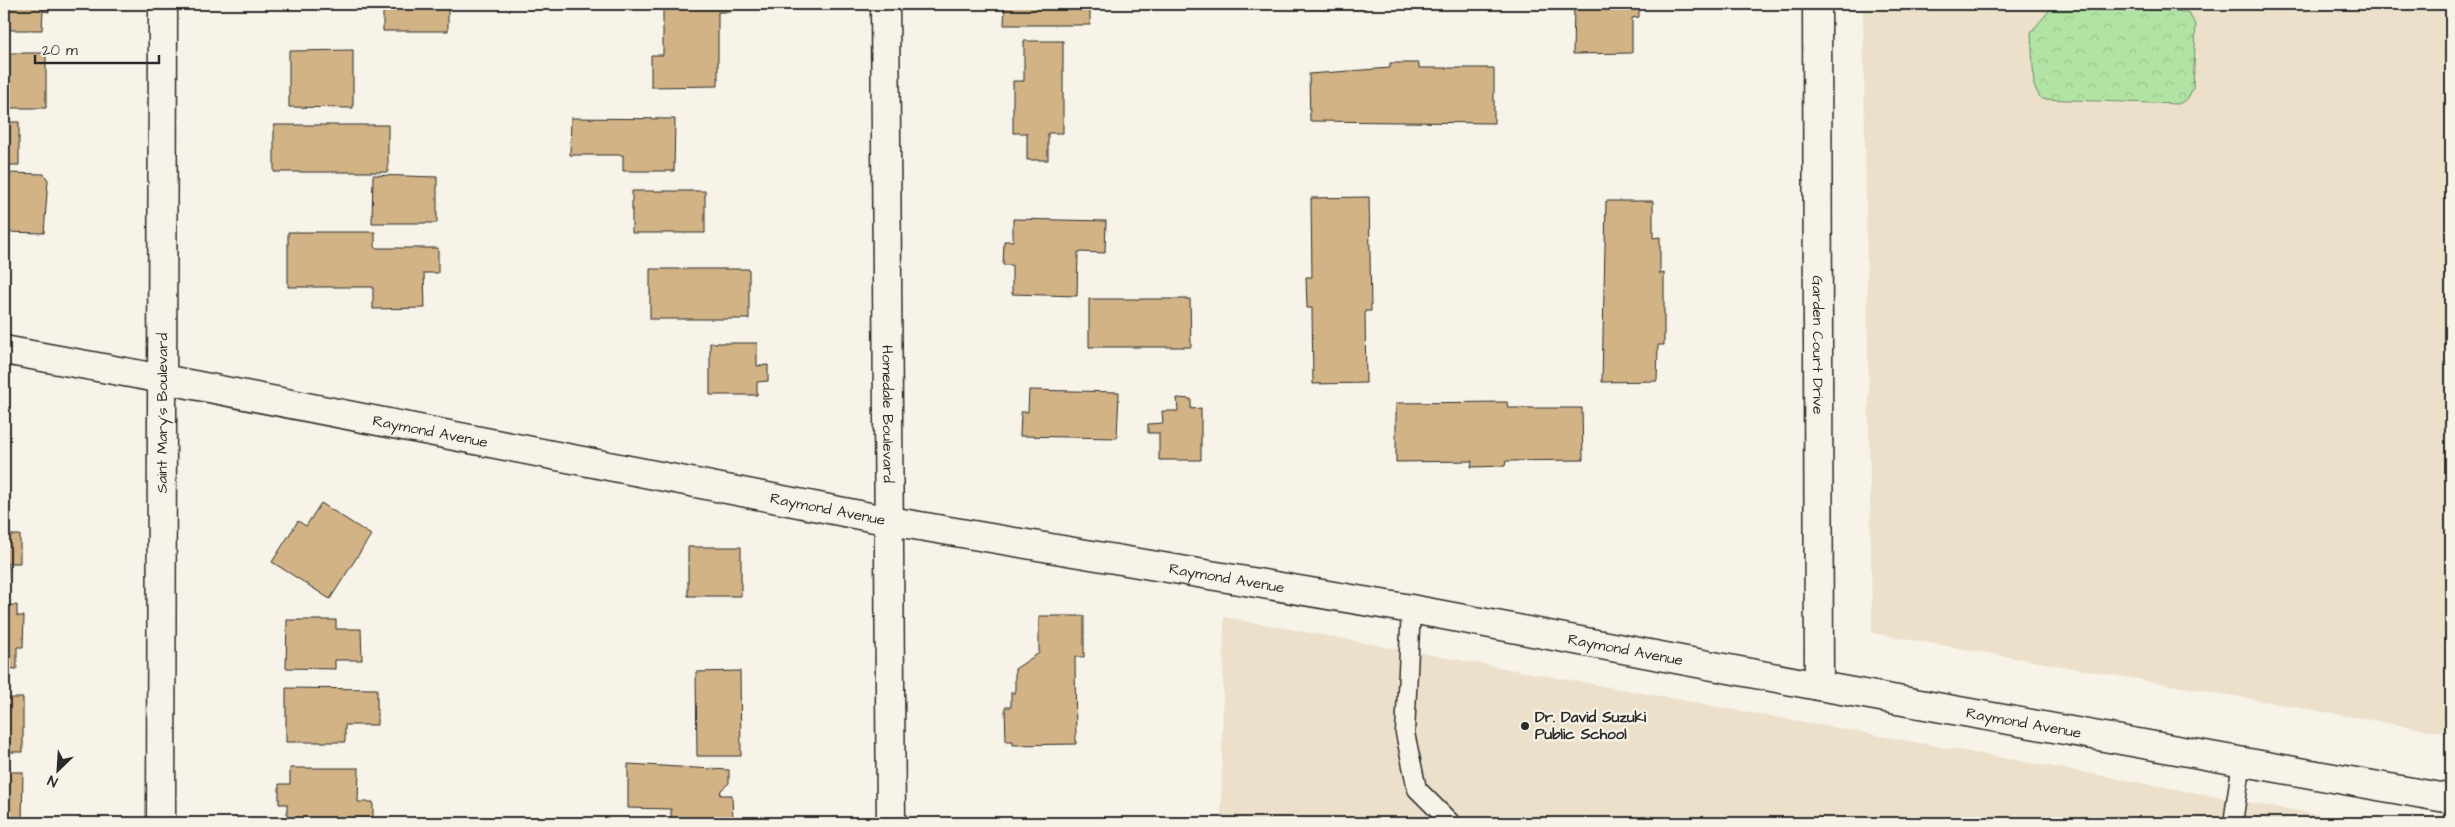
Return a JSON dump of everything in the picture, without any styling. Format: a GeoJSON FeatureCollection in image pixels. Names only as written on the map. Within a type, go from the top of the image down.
{"type":"FeatureCollection","features":[{"type":"Feature","properties":{"kind":"street","name":"Saint Mary's Boulevard"},"geometry":{"type":"LineString","coordinates":[[161,823],[163,4]]}},
{"type":"Feature","properties":{"kind":"street","name":"Homedale Boulevard"},"geometry":{"type":"LineString","coordinates":[[885,4],[891,823]]}},
{"type":"Feature","properties":{"kind":"street","name":"Garden Court Drive"},"geometry":{"type":"LineString","coordinates":[[1817,4],[1819,686]]}},
{"type":"Feature","properties":{"kind":"street","name":"Raymond Avenue"},"geometry":{"type":"LineString","coordinates":[[4,350],[163,378],[890,522],[1411,609],[1819,686],[2451,799]]}},
{"type":"Feature","properties":{"kind":"lane"},"geometry":{"type":"LineString","coordinates":[[1411,609],[1405,733],[1417,789],[1451,823]]}},
{"type":"Feature","properties":{"kind":"lane"},"geometry":{"type":"LineString","coordinates":[[2233,823],[2242,761]]}},
{"type":"Feature","properties":{"kind":"shaded area"},"geometry":{"type":"Polygon","coordinates":[[[1863,4],[2446,4],[2451,349],[2451,734],[1872,633],[1863,4]]]}},
{"type":"Feature","properties":{"kind":"shaded area","name":"Dr. David Suzuki Public School"},"geometry":{"type":"Polygon","coordinates":[[[1224,617],[1387,647],[2364,823],[1221,823],[1224,617]]]}},
{"type":"Feature","properties":{"kind":"green space"},"geometry":{"type":"Polygon","coordinates":[[[2055,4],[2188,12],[2196,25],[2193,88],[2187,100],[2178,104],[2041,99],[2034,86],[2031,32],[2055,4]]]}},
{"type":"Feature","properties":{"kind":"building"},"geometry":{"type":"Polygon","coordinates":[[[4,4],[49,4],[49,12],[43,11],[42,30],[4,30],[4,4]]]}},
{"type":"Feature","properties":{"kind":"building"},"geometry":{"type":"Polygon","coordinates":[[[383,4],[448,4],[448,31],[383,31],[383,4]]]}},
{"type":"Feature","properties":{"kind":"building"},"geometry":{"type":"Polygon","coordinates":[[[653,4],[731,4],[731,12],[718,12],[718,86],[651,87],[651,55],[663,55],[663,7],[653,7],[653,4]]]}},
{"type":"Feature","properties":{"kind":"building"},"geometry":{"type":"Polygon","coordinates":[[[1005,4],[1090,4],[1090,25],[1004,25],[1005,4]]]}},
{"type":"Feature","properties":{"kind":"building"},"geometry":{"type":"Polygon","coordinates":[[[1310,4],[1365,4],[1365,9],[1310,9],[1310,4]]]}},
{"type":"Feature","properties":{"kind":"building"},"geometry":{"type":"Polygon","coordinates":[[[1574,4],[1639,4],[1639,17],[1632,18],[1632,53],[1573,54],[1574,4]]]}},
{"type":"Feature","properties":{"kind":"building"},"geometry":{"type":"Polygon","coordinates":[[[2344,4],[2344,6],[2297,5],[2344,4]]]}},
{"type":"Feature","properties":{"kind":"building"},"geometry":{"type":"Polygon","coordinates":[[[1024,41],[1063,41],[1063,133],[1048,133],[1048,160],[1027,160],[1027,133],[1013,133],[1013,81],[1024,81],[1024,41]]]}},
{"type":"Feature","properties":{"kind":"building"},"geometry":{"type":"Polygon","coordinates":[[[353,50],[353,108],[289,107],[289,51],[353,50]]]}},
{"type":"Feature","properties":{"kind":"building"},"geometry":{"type":"Polygon","coordinates":[[[4,53],[46,53],[46,108],[4,108],[4,53]]]}},
{"type":"Feature","properties":{"kind":"building"},"geometry":{"type":"Polygon","coordinates":[[[1390,63],[1419,63],[1419,68],[1494,68],[1494,123],[1310,121],[1309,74],[1390,68],[1390,63]]]}},
{"type":"Feature","properties":{"kind":"building"},"geometry":{"type":"Polygon","coordinates":[[[571,118],[675,119],[674,171],[623,171],[623,155],[570,155],[571,118]]]}},
{"type":"Feature","properties":{"kind":"building"},"geometry":{"type":"Polygon","coordinates":[[[4,122],[19,122],[19,165],[4,165],[4,122]]]}},
{"type":"Feature","properties":{"kind":"building"},"geometry":{"type":"Polygon","coordinates":[[[274,125],[388,125],[388,172],[274,172],[274,125]]]}},
{"type":"Feature","properties":{"kind":"building"},"geometry":{"type":"Polygon","coordinates":[[[4,173],[44,174],[48,180],[44,233],[4,232],[4,173]]]}},
{"type":"Feature","properties":{"kind":"building"},"geometry":{"type":"Polygon","coordinates":[[[373,175],[437,177],[437,223],[372,223],[373,175]]]}},
{"type":"Feature","properties":{"kind":"building"},"geometry":{"type":"Polygon","coordinates":[[[632,191],[705,191],[705,233],[632,233],[632,191]]]}},
{"type":"Feature","properties":{"kind":"building"},"geometry":{"type":"Polygon","coordinates":[[[1369,197],[1371,311],[1365,311],[1366,383],[1313,384],[1312,308],[1307,308],[1306,277],[1312,277],[1311,198],[1369,197]]]}},
{"type":"Feature","properties":{"kind":"building"},"geometry":{"type":"Polygon","coordinates":[[[1606,201],[1653,201],[1653,238],[1660,237],[1660,274],[1664,273],[1664,345],[1658,345],[1657,381],[1602,382],[1606,201]]]}},
{"type":"Feature","properties":{"kind":"building"},"geometry":{"type":"Polygon","coordinates":[[[1013,219],[1106,221],[1105,253],[1078,252],[1077,296],[1012,294],[1012,265],[1003,265],[1004,241],[1013,241],[1013,219]]]}},
{"type":"Feature","properties":{"kind":"building"},"geometry":{"type":"Polygon","coordinates":[[[288,232],[375,232],[375,248],[438,248],[438,273],[424,273],[425,308],[373,309],[373,287],[288,287],[288,232]]]}},
{"type":"Feature","properties":{"kind":"building"},"geometry":{"type":"Polygon","coordinates":[[[650,269],[749,269],[749,319],[650,319],[650,269]]]}},
{"type":"Feature","properties":{"kind":"building"},"geometry":{"type":"Polygon","coordinates":[[[1089,299],[1190,299],[1191,347],[1089,347],[1089,299]]]}},
{"type":"Feature","properties":{"kind":"building"},"geometry":{"type":"Polygon","coordinates":[[[710,343],[757,343],[757,366],[768,365],[768,381],[757,382],[757,395],[710,395],[710,343]]]}},
{"type":"Feature","properties":{"kind":"building"},"geometry":{"type":"Polygon","coordinates":[[[1029,390],[1119,392],[1117,438],[1020,436],[1021,412],[1028,412],[1029,390]]]}},
{"type":"Feature","properties":{"kind":"building"},"geometry":{"type":"Polygon","coordinates":[[[1177,398],[1191,399],[1191,409],[1201,408],[1201,460],[1159,460],[1159,433],[1148,433],[1148,424],[1163,423],[1162,411],[1178,411],[1177,398]]]}},
{"type":"Feature","properties":{"kind":"building"},"geometry":{"type":"Polygon","coordinates":[[[1507,402],[1508,408],[1582,408],[1583,460],[1506,461],[1505,466],[1471,467],[1472,461],[1396,462],[1396,403],[1507,402]]]}},
{"type":"Feature","properties":{"kind":"building"},"geometry":{"type":"Polygon","coordinates":[[[321,503],[371,535],[330,599],[272,562],[298,521],[306,526],[321,503]]]}},
{"type":"Feature","properties":{"kind":"building"},"geometry":{"type":"Polygon","coordinates":[[[4,535],[20,535],[20,563],[8,563],[7,584],[4,584],[4,535]]]}},
{"type":"Feature","properties":{"kind":"building"},"geometry":{"type":"Polygon","coordinates":[[[688,547],[741,547],[741,596],[688,596],[688,547]]]}},
{"type":"Feature","properties":{"kind":"building"},"geometry":{"type":"Polygon","coordinates":[[[4,605],[17,605],[17,616],[24,616],[23,647],[17,647],[17,669],[4,668],[4,605]]]}},
{"type":"Feature","properties":{"kind":"building"},"geometry":{"type":"Polygon","coordinates":[[[1039,616],[1084,616],[1084,657],[1075,657],[1076,744],[1013,745],[1013,741],[1006,741],[1005,707],[1011,707],[1011,692],[1015,693],[1015,669],[1039,653],[1039,616]]]}},
{"type":"Feature","properties":{"kind":"building"},"geometry":{"type":"Polygon","coordinates":[[[287,620],[336,620],[336,629],[361,629],[362,660],[335,660],[335,669],[286,668],[287,620]]]}},
{"type":"Feature","properties":{"kind":"building"},"geometry":{"type":"Polygon","coordinates":[[[740,671],[741,756],[697,756],[696,672],[740,671]]]}},
{"type":"Feature","properties":{"kind":"building"},"geometry":{"type":"Polygon","coordinates":[[[286,688],[377,689],[377,725],[345,725],[345,742],[286,742],[286,688]]]}},
{"type":"Feature","properties":{"kind":"building"},"geometry":{"type":"Polygon","coordinates":[[[4,698],[23,698],[23,752],[4,752],[4,698]]]}},
{"type":"Feature","properties":{"kind":"building"},"geometry":{"type":"Polygon","coordinates":[[[628,764],[729,770],[729,783],[721,790],[720,795],[732,795],[733,823],[671,823],[671,809],[628,808],[628,764]]]}},
{"type":"Feature","properties":{"kind":"building"},"geometry":{"type":"Polygon","coordinates":[[[290,768],[359,768],[358,802],[373,802],[373,822],[287,822],[287,804],[279,804],[279,784],[290,784],[290,768]]]}},
{"type":"Feature","properties":{"kind":"building"},"geometry":{"type":"Polygon","coordinates":[[[4,772],[23,772],[22,821],[4,821],[4,772]]]}},
{"type":"Feature","properties":{"kind":"place","name":"Dr. David Suzuki Public School"},"geometry":{"type":"Point","coordinates":[1525,726]}}]}
